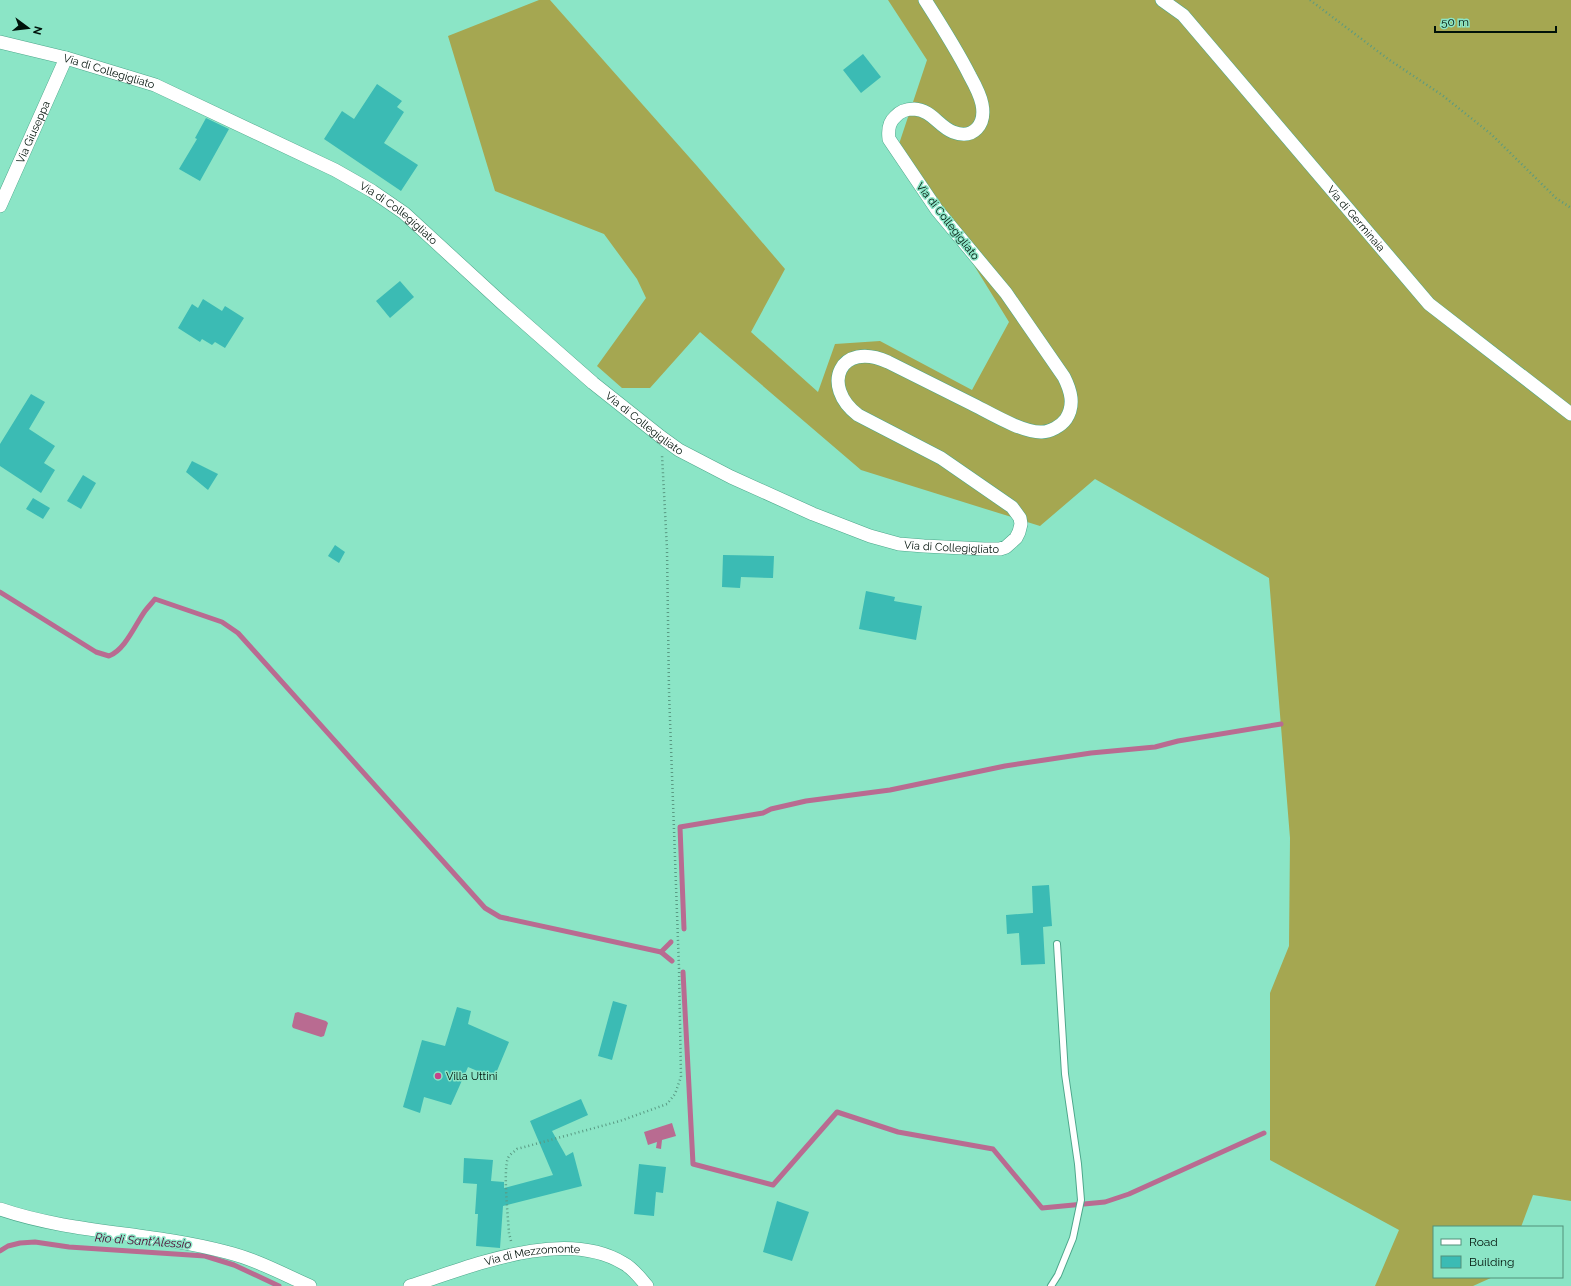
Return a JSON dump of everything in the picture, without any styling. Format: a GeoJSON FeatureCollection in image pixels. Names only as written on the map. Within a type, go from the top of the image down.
{"type":"FeatureCollection","features":[{"type":"Feature","properties":{"kind":"street","name":"Via di Collegigliato"},"geometry":{"type":"LineString","coordinates":[[0,42],[66,58],[155,84],[336,170],[372,191],[404,213],[502,303],[593,383],[679,450],[731,478],[813,514],[870,536],[900,544],[1000,549],[1006,547],[1016,538],[1021,524],[1020,518],[1012,507],[941,458],[858,415],[849,408],[839,389],[839,372],[847,361],[852,357],[870,355],[888,362],[998,417],[1034,432],[1053,430],[1064,422],[1070,413],[1072,402],[1070,390],[1064,377],[1006,293],[937,210],[889,139],[888,132],[890,123],[894,117],[905,110],[924,111],[930,114],[947,129],[963,135],[973,132],[980,125],[983,116],[979,94],[962,59],[925,0]]}},
{"type":"Feature","properties":{"kind":"street","name":"Via di Germinaia"},"geometry":{"type":"LineString","coordinates":[[1162,0],[1183,15],[1429,304],[1571,414]]}},
{"type":"Feature","properties":{"kind":"street","name":"Via Giuseppa"},"geometry":{"type":"LineString","coordinates":[[0,206],[66,58]]}},
{"type":"Feature","properties":{"kind":"street"},"geometry":{"type":"LineString","coordinates":[[0,1210],[42,1222],[227,1252],[310,1286]]}},
{"type":"Feature","properties":{"kind":"street","name":"Via di Mezzomonte"},"geometry":{"type":"LineString","coordinates":[[410,1286],[514,1253],[556,1248],[592,1252],[610,1256],[624,1264],[647,1286]]}},
{"type":"Feature","properties":{"kind":"lane"},"geometry":{"type":"LineString","coordinates":[[1051,1286],[1058,1275],[1073,1238],[1082,1200],[1065,1074],[1057,944]]}},
{"type":"Feature","properties":{"kind":"path"},"geometry":{"type":"LineString","coordinates":[[1310,0],[1388,58],[1442,95],[1491,134],[1556,198],[1571,208]]}},
{"type":"Feature","properties":{"kind":"path"},"geometry":{"type":"LineString","coordinates":[[514,1253],[509,1233],[507,1185],[507,1164],[508,1158],[512,1153],[517,1149],[620,1121],[668,1104],[675,1094],[681,1077],[679,968],[669,700],[667,549],[661,437]]}},
{"type":"Feature","properties":{"kind":"shaded area"},"geometry":{"type":"Polygon","coordinates":[[[539,0],[550,0],[697,166],[785,269],[751,332],[818,392],[835,344],[880,341],[972,390],[1009,322],[899,144],[927,60],[888,0],[1571,0],[1571,1201],[1533,1195],[1521,1226],[1433,1226],[1433,1278],[1491,1278],[1473,1286],[1375,1286],[1399,1230],[1270,1160],[1270,993],[1289,946],[1290,838],[1269,578],[1095,479],[1040,526],[861,470],[700,332],[650,388],[622,388],[597,366],[646,298],[637,279],[604,234],[495,191],[448,36],[539,0]]]}},
{"type":"Feature","properties":{"kind":"shaded area"},"geometry":{"type":"Polygon","coordinates":[[[298,1012],[326,1021],[328,1023],[324,1036],[321,1037],[293,1028],[292,1026],[295,1013],[298,1012]]]}},
{"type":"Feature","properties":{"kind":"shaded area"},"geometry":{"type":"Polygon","coordinates":[[[672,1123],[676,1136],[662,1140],[661,1149],[656,1148],[657,1142],[648,1145],[644,1132],[672,1123]]]}},
{"type":"Feature","properties":{"kind":"building"},"geometry":{"type":"Polygon","coordinates":[[[863,54],[881,77],[861,93],[843,70],[863,54]]]}},
{"type":"Feature","properties":{"kind":"building"},"geometry":{"type":"Polygon","coordinates":[[[377,84],[402,101],[397,107],[404,112],[384,143],[418,165],[401,191],[324,139],[342,111],[354,119],[377,84]]]}},
{"type":"Feature","properties":{"kind":"building"},"geometry":{"type":"Polygon","coordinates":[[[206,118],[229,129],[200,181],[179,169],[197,139],[195,138],[206,118]]]}},
{"type":"Feature","properties":{"kind":"building"},"geometry":{"type":"Polygon","coordinates":[[[400,281],[414,297],[390,318],[376,301],[400,281]]]}},
{"type":"Feature","properties":{"kind":"building"},"geometry":{"type":"Polygon","coordinates":[[[203,299],[222,311],[225,306],[244,318],[225,348],[215,342],[212,345],[202,339],[200,342],[178,328],[192,304],[198,308],[203,299]]]}},
{"type":"Feature","properties":{"kind":"building"},"geometry":{"type":"Polygon","coordinates":[[[31,394],[45,402],[29,429],[55,446],[44,463],[55,470],[41,493],[0,466],[0,444],[31,394]]]}},
{"type":"Feature","properties":{"kind":"building"},"geometry":{"type":"Polygon","coordinates":[[[192,461],[218,474],[208,490],[186,472],[192,461]]]}},
{"type":"Feature","properties":{"kind":"building"},"geometry":{"type":"Polygon","coordinates":[[[83,475],[96,483],[81,509],[67,501],[83,475]]]}},
{"type":"Feature","properties":{"kind":"building"},"geometry":{"type":"Polygon","coordinates":[[[33,498],[50,508],[43,519],[26,509],[33,498]]]}},
{"type":"Feature","properties":{"kind":"building"},"geometry":{"type":"Polygon","coordinates":[[[335,545],[345,552],[339,563],[328,556],[335,545]]]}},
{"type":"Feature","properties":{"kind":"building"},"geometry":{"type":"Polygon","coordinates":[[[723,555],[774,556],[773,578],[741,577],[740,588],[722,587],[723,555]]]}},
{"type":"Feature","properties":{"kind":"building"},"geometry":{"type":"Polygon","coordinates":[[[866,591],[895,597],[894,601],[922,606],[916,640],[859,629],[866,591]]]}},
{"type":"Feature","properties":{"kind":"building"},"geometry":{"type":"Polygon","coordinates":[[[1049,885],[1052,926],[1043,927],[1045,964],[1021,965],[1019,933],[1007,934],[1006,915],[1033,913],[1032,886],[1049,885]]]}},
{"type":"Feature","properties":{"kind":"building"},"geometry":{"type":"Polygon","coordinates":[[[613,1001],[627,1005],[612,1060],[598,1056],[613,1001]]]}},
{"type":"Feature","properties":{"kind":"building","name":"Villa Uttini"},"geometry":{"type":"Polygon","coordinates":[[[457,1007],[471,1011],[468,1024],[509,1042],[494,1078],[468,1067],[451,1105],[424,1097],[420,1113],[403,1107],[422,1040],[445,1046],[457,1007]]]}},
{"type":"Feature","properties":{"kind":"building"},"geometry":{"type":"Polygon","coordinates":[[[581,1099],[588,1115],[552,1131],[566,1156],[573,1152],[582,1186],[503,1206],[500,1248],[476,1246],[478,1214],[475,1214],[477,1184],[463,1183],[464,1158],[493,1160],[491,1181],[504,1182],[504,1188],[553,1175],[530,1121],[581,1099]]]}},
{"type":"Feature","properties":{"kind":"building"},"geometry":{"type":"Polygon","coordinates":[[[639,1164],[666,1167],[663,1193],[656,1192],[654,1216],[634,1214],[639,1164]]]}},
{"type":"Feature","properties":{"kind":"building"},"geometry":{"type":"Polygon","coordinates":[[[777,1201],[809,1212],[792,1261],[763,1252],[777,1201]]]}},
{"type":"Feature","properties":{"kind":"waterway"},"geometry":{"type":"LineString","coordinates":[[0,592],[96,652],[109,656],[115,653],[125,643],[145,611],[155,599],[222,622],[238,633],[485,908],[500,917],[661,952],[672,961]]}},
{"type":"Feature","properties":{"kind":"waterway"},"geometry":{"type":"LineString","coordinates":[[684,929],[680,827],[763,813],[771,809],[806,801],[890,790],[1005,766],[1091,753],[1155,747],[1178,741],[1281,724]]}},
{"type":"Feature","properties":{"kind":"waterway"},"geometry":{"type":"LineString","coordinates":[[661,952],[671,942]]}},
{"type":"Feature","properties":{"kind":"waterway"},"geometry":{"type":"LineString","coordinates":[[683,972],[693,1164],[773,1185],[837,1112],[898,1132],[993,1149],[1042,1208],[1105,1202],[1129,1194],[1264,1133]]}},
{"type":"Feature","properties":{"kind":"waterway","name":"Rio di Sant'Alessio"},"geometry":{"type":"LineString","coordinates":[[0,1251],[8,1246],[20,1243],[35,1242],[69,1247],[205,1256],[234,1265],[279,1286]]}},
{"type":"Feature","properties":{"kind":"place","name":"Villa Uttini"},"geometry":{"type":"Point","coordinates":[438,1076]}}]}
